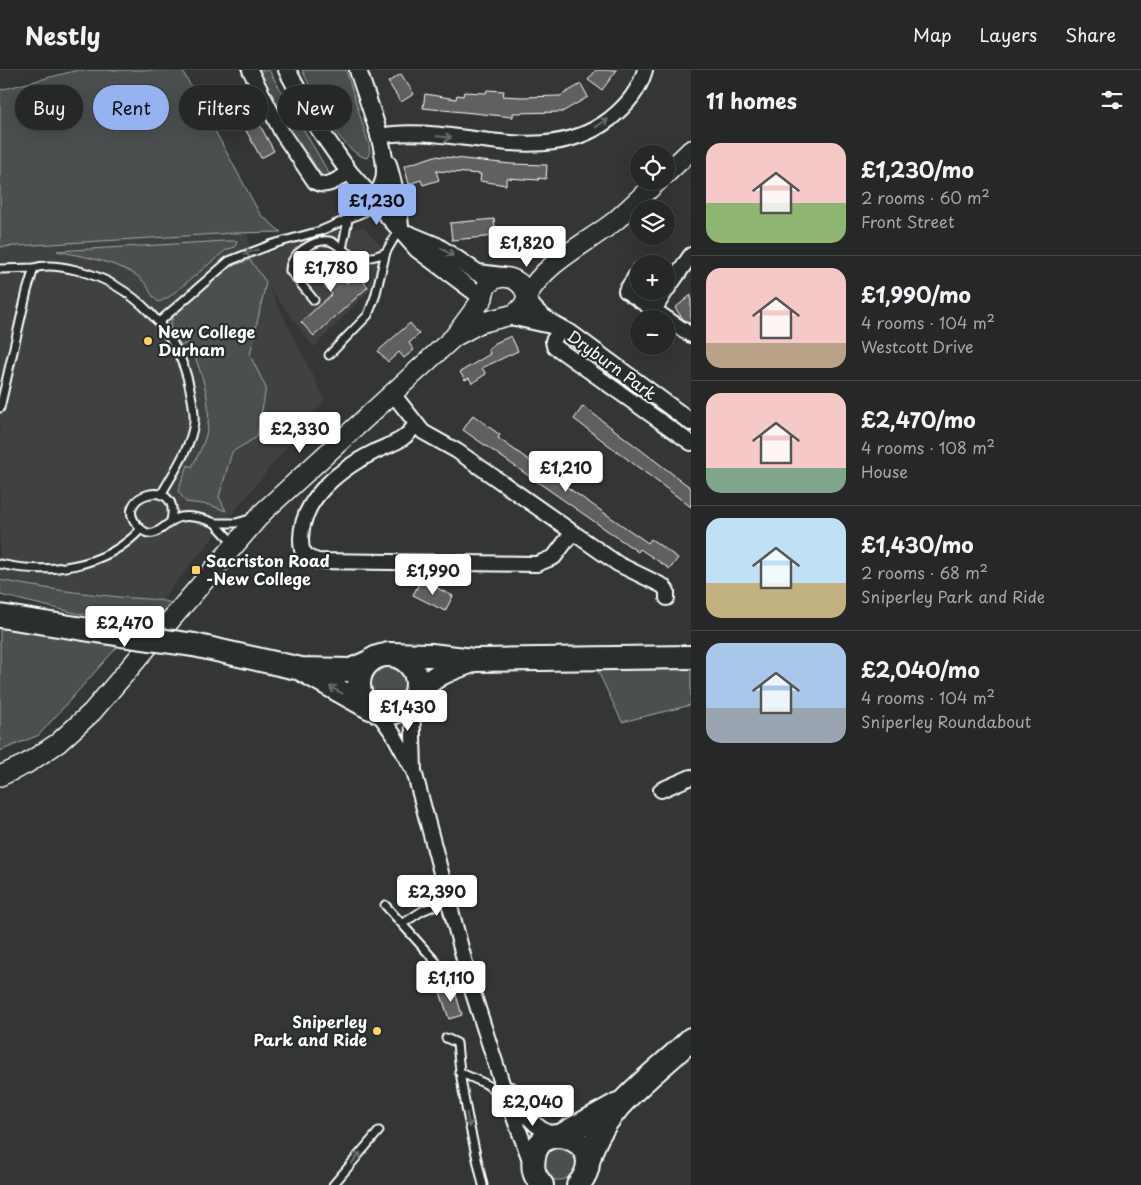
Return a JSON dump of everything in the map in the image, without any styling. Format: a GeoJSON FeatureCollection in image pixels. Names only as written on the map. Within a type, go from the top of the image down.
{"type":"FeatureCollection","features":[{"type":"Feature","properties":{"kind":"highway"},"geometry":{"type":"LineString","coordinates":[[0,616],[194,645],[301,669],[352,670],[379,658],[431,655],[474,660],[691,658]]}},
{"type":"Feature","properties":{"kind":"highway"},"geometry":{"type":"LineString","coordinates":[[375,710],[363,700],[359,691],[360,675],[379,658],[399,657],[408,664],[415,674],[417,683],[413,698]]}},
{"type":"Feature","properties":{"kind":"highway"},"geometry":{"type":"LineString","coordinates":[[301,669],[384,714],[396,712],[404,708],[428,681],[440,673],[474,660]]}},
{"type":"Feature","properties":{"kind":"highway"},"geometry":{"type":"LineString","coordinates":[[578,1185],[584,1178],[591,1148],[598,1135],[624,1102],[691,1039]]}},
{"type":"Feature","properties":{"kind":"highway"},"geometry":{"type":"LineString","coordinates":[[535,1176],[534,1152],[541,1143],[548,1138],[559,1136],[624,1102]]}},
{"type":"Feature","properties":{"kind":"highway"},"geometry":{"type":"LineString","coordinates":[[559,1136],[573,1139],[581,1145],[586,1153],[588,1162]]}},
{"type":"Feature","properties":{"kind":"main road"},"geometry":{"type":"LineString","coordinates":[[675,167],[690,155]]}},
{"type":"Feature","properties":{"kind":"main road"},"geometry":{"type":"LineString","coordinates":[[454,337],[480,323],[507,316],[520,309],[538,280],[557,263],[615,221],[648,190]]}},
{"type":"Feature","properties":{"kind":"main road"},"geometry":{"type":"LineString","coordinates":[[0,776],[26,764],[58,743],[92,712],[260,516],[305,472],[454,337],[483,298],[490,282],[505,276],[526,275],[557,263]]}},
{"type":"Feature","properties":{"kind":"main road"},"geometry":{"type":"LineString","coordinates":[[505,276],[519,282],[524,288],[527,297]]}},
{"type":"Feature","properties":{"kind":"main road"},"geometry":{"type":"LineString","coordinates":[[483,298],[494,313],[507,316]]}},
{"type":"Feature","properties":{"kind":"street"},"geometry":{"type":"LineString","coordinates":[[250,70],[282,133],[315,182],[320,185],[327,185],[349,172]]}},
{"type":"Feature","properties":{"kind":"street"},"geometry":{"type":"LineString","coordinates":[[287,70],[318,126],[349,172],[422,252],[483,298]]}},
{"type":"Feature","properties":{"kind":"street"},"geometry":{"type":"LineString","coordinates":[[358,70],[396,189],[402,230]]}},
{"type":"Feature","properties":{"kind":"street"},"geometry":{"type":"LineString","coordinates":[[379,140],[402,133],[522,144],[562,141],[587,132],[605,122],[624,107],[639,86],[645,70]]}},
{"type":"Feature","properties":{"kind":"street"},"geometry":{"type":"LineString","coordinates":[[376,203],[385,174],[379,140]]}},
{"type":"Feature","properties":{"kind":"street"},"geometry":{"type":"LineString","coordinates":[[402,230],[437,246],[478,273],[505,276]]}},
{"type":"Feature","properties":{"kind":"street"},"geometry":{"type":"LineString","coordinates":[[675,278],[691,255]]}},
{"type":"Feature","properties":{"kind":"street","name":"Dryburn Park"},"geometry":{"type":"LineString","coordinates":[[527,297],[532,307],[559,328],[691,422]]}},
{"type":"Feature","properties":{"kind":"street"},"geometry":{"type":"LineString","coordinates":[[639,300],[654,310],[660,300]]}},
{"type":"Feature","properties":{"kind":"street","name":"Dryburn Park"},"geometry":{"type":"LineString","coordinates":[[507,316],[559,328]]}},
{"type":"Feature","properties":{"kind":"street"},"geometry":{"type":"LineString","coordinates":[[675,324],[691,335]]}},
{"type":"Feature","properties":{"kind":"street","name":"Dryburn Park"},"geometry":{"type":"LineString","coordinates":[[559,328],[553,341],[554,346],[691,443]]}},
{"type":"Feature","properties":{"kind":"street"},"geometry":{"type":"LineString","coordinates":[[393,394],[422,432],[457,451],[618,564],[668,587]]}},
{"type":"Feature","properties":{"kind":"street","name":"Dryburn Park"},"geometry":{"type":"LineString","coordinates":[[653,415],[662,401]]}},
{"type":"Feature","properties":{"kind":"street"},"geometry":{"type":"LineString","coordinates":[[415,425],[408,436],[356,462],[329,482],[319,493],[310,506],[302,524],[302,550],[309,558],[318,561],[537,564],[554,557],[572,533]]}},
{"type":"Feature","properties":{"kind":"street"},"geometry":{"type":"LineString","coordinates":[[413,698],[414,771],[474,993],[507,1099],[535,1176]]}},
{"type":"Feature","properties":{"kind":"street"},"geometry":{"type":"LineString","coordinates":[[375,710],[394,735],[414,771]]}},
{"type":"Feature","properties":{"kind":"street"},"geometry":{"type":"LineString","coordinates":[[661,790],[691,776]]}},
{"type":"Feature","properties":{"kind":"street"},"geometry":{"type":"LineString","coordinates":[[493,1053],[524,1114],[542,1130],[559,1136]]}},
{"type":"Feature","properties":{"kind":"lane"},"geometry":{"type":"LineString","coordinates":[[159,322],[229,261],[252,251],[320,231],[348,220],[376,203]]}},
{"type":"Feature","properties":{"kind":"lane"},"geometry":{"type":"LineString","coordinates":[[342,249],[348,220]]}},
{"type":"Feature","properties":{"kind":"lane"},"geometry":{"type":"LineString","coordinates":[[329,355],[368,315],[375,297],[386,252],[402,230]]}},
{"type":"Feature","properties":{"kind":"lane"},"geometry":{"type":"LineString","coordinates":[[314,300],[292,276],[289,266],[293,257],[301,250],[327,241],[354,257],[360,258],[386,252]]}},
{"type":"Feature","properties":{"kind":"lane"},"geometry":{"type":"LineString","coordinates":[[0,269],[34,268],[40,266],[68,268],[93,274],[123,290],[159,322],[177,348],[188,382],[194,412],[191,435],[161,495]]}},
{"type":"Feature","properties":{"kind":"lane"},"geometry":{"type":"LineString","coordinates":[[0,408],[34,268]]}},
{"type":"Feature","properties":{"kind":"lane"},"geometry":{"type":"LineString","coordinates":[[149,493],[161,495],[171,506],[171,520],[167,527],[150,533],[140,529],[133,517],[134,504],[142,495],[149,493]]}},
{"type":"Feature","properties":{"kind":"lane"},"geometry":{"type":"LineString","coordinates":[[215,523],[236,523],[260,516]]}},
{"type":"Feature","properties":{"kind":"lane"},"geometry":{"type":"LineString","coordinates":[[171,520],[181,517],[206,519],[215,523],[235,544]]}},
{"type":"Feature","properties":{"kind":"lane"},"geometry":{"type":"LineString","coordinates":[[0,564],[39,568],[80,564],[105,556],[119,548],[130,541],[140,529]]}},
{"type":"Feature","properties":{"kind":"lane"},"geometry":{"type":"LineString","coordinates":[[402,924],[422,911],[448,900]]}},
{"type":"Feature","properties":{"kind":"lane"},"geometry":{"type":"LineString","coordinates":[[385,906],[436,962],[436,966]]}},
{"type":"Feature","properties":{"kind":"lane"},"geometry":{"type":"LineString","coordinates":[[446,1038],[457,1043],[459,1072],[483,1185]]}},
{"type":"Feature","properties":{"kind":"lane"},"geometry":{"type":"LineString","coordinates":[[459,1072],[486,1084],[507,1099]]}},
{"type":"Feature","properties":{"kind":"lane"},"geometry":{"type":"LineString","coordinates":[[333,1185],[379,1131]]}},
{"type":"Feature","properties":{"kind":"shaded area","name":"New College Durham"},"geometry":{"type":"Polygon","coordinates":[[[78,70],[182,70],[190,85],[179,85],[179,130],[214,130],[260,214],[281,232],[248,234],[250,259],[338,230],[342,232],[363,227],[387,253],[380,260],[369,291],[314,347],[268,286],[325,400],[162,600],[119,597],[23,585],[0,580],[0,90],[15,86],[15,130],[83,130],[83,85],[20,85],[78,70]]]}},
{"type":"Feature","properties":{"kind":"shaded area"},"geometry":{"type":"Polygon","coordinates":[[[78,70],[182,70],[190,85],[179,85],[179,130],[214,130],[260,214],[281,232],[0,247],[0,90],[15,86],[15,130],[83,130],[83,85],[20,85],[78,70]]]}},
{"type":"Feature","properties":{"kind":"shaded area"},"geometry":{"type":"Polygon","coordinates":[[[256,70],[269,70],[278,85],[278,110],[268,92],[268,85],[264,85],[256,70]]]}},
{"type":"Feature","properties":{"kind":"shaded area"},"geometry":{"type":"Polygon","coordinates":[[[302,70],[346,70],[351,85],[309,85],[302,70]]]}},
{"type":"Feature","properties":{"kind":"shaded area"},"geometry":{"type":"Polygon","coordinates":[[[352,90],[369,145],[370,152],[367,158],[347,145],[334,130],[352,130],[352,90]]]}},
{"type":"Feature","properties":{"kind":"shaded area"},"geometry":{"type":"Polygon","coordinates":[[[289,130],[304,130],[330,175],[324,176],[319,172],[308,154],[301,151],[289,130]]]}},
{"type":"Feature","properties":{"kind":"shaded area"},"geometry":{"type":"Polygon","coordinates":[[[237,241],[235,247],[226,250],[169,297],[159,302],[143,281],[126,269],[102,261],[57,251],[237,241]]]}},
{"type":"Feature","properties":{"kind":"shaded area"},"geometry":{"type":"Polygon","coordinates":[[[250,260],[266,282],[250,355],[266,388],[257,437],[232,452],[219,497],[226,511],[210,505],[186,502],[178,491],[188,465],[192,467],[201,449],[207,431],[208,408],[201,374],[189,342],[181,346],[170,327],[173,316],[199,290],[226,268],[250,260]]]}},
{"type":"Feature","properties":{"kind":"shaded area"},"geometry":{"type":"Polygon","coordinates":[[[0,580],[59,590],[153,599],[172,603],[157,620],[80,614],[0,595],[0,580]]]}},
{"type":"Feature","properties":{"kind":"shaded area"},"geometry":{"type":"Polygon","coordinates":[[[0,623],[118,646],[39,735],[0,751],[0,623]]]}},
{"type":"Feature","properties":{"kind":"shaded area"},"geometry":{"type":"Polygon","coordinates":[[[388,665],[402,671],[408,685],[402,699],[388,705],[374,699],[368,685],[374,671],[388,665]]]}},
{"type":"Feature","properties":{"kind":"shaded area"},"geometry":{"type":"Polygon","coordinates":[[[596,667],[691,668],[691,705],[622,722],[596,667]]]}},
{"type":"Feature","properties":{"kind":"shaded area"},"geometry":{"type":"Polygon","coordinates":[[[563,1143],[579,1160],[574,1171],[563,1180],[545,1177],[543,1151],[563,1143]]]}},
{"type":"Feature","properties":{"kind":"building"},"geometry":{"type":"Polygon","coordinates":[[[596,70],[617,70],[602,90],[588,80],[596,70]]]}},
{"type":"Feature","properties":{"kind":"building"},"geometry":{"type":"Polygon","coordinates":[[[401,74],[414,94],[401,102],[388,82],[401,74]]]}},
{"type":"Feature","properties":{"kind":"building"},"geometry":{"type":"Polygon","coordinates":[[[581,84],[588,97],[562,112],[513,113],[513,117],[423,108],[425,94],[456,99],[457,95],[463,96],[464,92],[486,93],[487,90],[504,91],[503,96],[560,96],[581,84]]]}},
{"type":"Feature","properties":{"kind":"building"},"geometry":{"type":"Polygon","coordinates":[[[246,130],[263,130],[274,151],[261,158],[246,130]]]}},
{"type":"Feature","properties":{"kind":"building"},"geometry":{"type":"Polygon","coordinates":[[[435,156],[511,164],[547,165],[546,179],[506,178],[506,185],[480,181],[481,174],[436,171],[439,180],[423,185],[421,180],[409,184],[404,166],[435,156]]]}},
{"type":"Feature","properties":{"kind":"building"},"geometry":{"type":"Polygon","coordinates":[[[494,219],[496,236],[452,240],[450,223],[494,219]]]}},
{"type":"Feature","properties":{"kind":"building"},"geometry":{"type":"Polygon","coordinates":[[[317,250],[347,283],[357,274],[368,287],[314,336],[301,322],[332,294],[303,263],[317,250]]]}},
{"type":"Feature","properties":{"kind":"building"},"geometry":{"type":"Polygon","coordinates":[[[691,295],[691,324],[683,319],[675,308],[691,295]]]}},
{"type":"Feature","properties":{"kind":"building"},"geometry":{"type":"Polygon","coordinates":[[[410,323],[419,334],[409,343],[414,350],[404,358],[399,352],[388,362],[378,351],[410,323]]]}},
{"type":"Feature","properties":{"kind":"building"},"geometry":{"type":"Polygon","coordinates":[[[511,336],[518,351],[482,368],[486,374],[472,383],[469,378],[465,380],[460,372],[490,354],[488,349],[494,346],[493,344],[511,336]]]}},
{"type":"Feature","properties":{"kind":"building"},"geometry":{"type":"Polygon","coordinates":[[[583,406],[691,488],[691,507],[574,419],[583,406]]]}},
{"type":"Feature","properties":{"kind":"building"},"geometry":{"type":"Polygon","coordinates":[[[473,415],[500,435],[498,438],[558,481],[648,543],[651,539],[678,558],[670,569],[640,549],[638,552],[463,430],[473,415]]]}},
{"type":"Feature","properties":{"kind":"building"},"geometry":{"type":"Polygon","coordinates":[[[421,580],[453,596],[445,611],[413,595],[421,580]]]}},
{"type":"Feature","properties":{"kind":"building"},"geometry":{"type":"Polygon","coordinates":[[[454,988],[462,1015],[449,1019],[440,992],[454,988]]]}},
{"type":"Feature","properties":{"kind":"place","name":"New College Durham"},"geometry":{"type":"Point","coordinates":[148,341]}},
{"type":"Feature","properties":{"kind":"place","name":"Sacriston Road -New College"},"geometry":{"type":"Point","coordinates":[196,570]}},
{"type":"Feature","properties":{"kind":"place","name":"Sniperley Park and Ride"},"geometry":{"type":"Point","coordinates":[377,1031]}}]}
